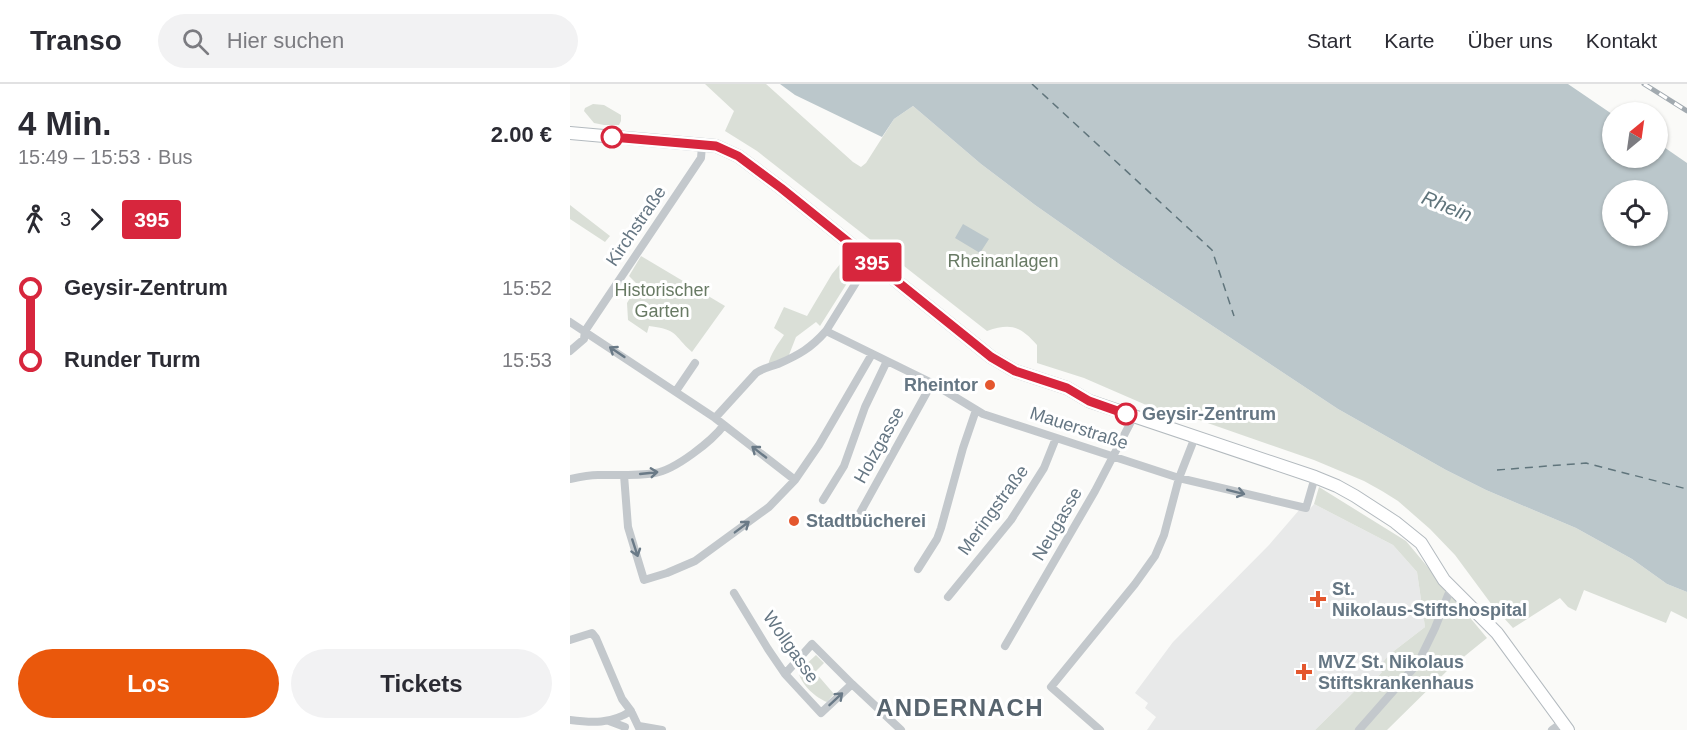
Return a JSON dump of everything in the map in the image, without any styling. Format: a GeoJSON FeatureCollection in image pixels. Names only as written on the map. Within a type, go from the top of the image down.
{"type":"FeatureCollection","features":[{"type":"Feature","properties":{"kind":"street"},"geometry":{"type":"LineString","coordinates":[[570,133],[716,146],[738,156],[1002,364],[1028,376],[1067,388],[1089,401],[1315,477],[1355,496],[1406,530],[1421,543],[1444,580],[1497,633],[1565,726],[1551,730]]}},
{"type":"Feature","properties":{"kind":"street","name":"Kirchstraße"},"geometry":{"type":"LineString","coordinates":[[570,351],[584,339],[585,331],[701,158],[702,146]]}},
{"type":"Feature","properties":{"kind":"street"},"geometry":{"type":"LineString","coordinates":[[715,418],[756,373],[804,352],[826,331],[870,260]]}},
{"type":"Feature","properties":{"kind":"street"},"geometry":{"type":"LineString","coordinates":[[570,322],[715,418],[795,480]]}},
{"type":"Feature","properties":{"kind":"street","name":"Mauerstraße"},"geometry":{"type":"LineString","coordinates":[[826,331],[932,383],[976,410],[1179,478],[1306,508],[1315,477]]}},
{"type":"Feature","properties":{"kind":"street"},"geometry":{"type":"LineString","coordinates":[[624,475],[628,528],[644,580],[695,561],[769,507],[795,480],[819,445],[872,354]]}},
{"type":"Feature","properties":{"kind":"street"},"geometry":{"type":"LineString","coordinates":[[823,501],[844,466],[865,407],[887,361]]}},
{"type":"Feature","properties":{"kind":"street"},"geometry":{"type":"LineString","coordinates":[[676,392],[695,363]]}},
{"type":"Feature","properties":{"kind":"street","name":"Holzgasse"},"geometry":{"type":"LineString","coordinates":[[855,522],[932,383]]}},
{"type":"Feature","properties":{"kind":"street"},"geometry":{"type":"LineString","coordinates":[[918,569],[937,539],[976,410]]}},
{"type":"Feature","properties":{"kind":"street","name":"Neugasse"},"geometry":{"type":"LineString","coordinates":[[1005,646],[1095,491],[1134,416]]}},
{"type":"Feature","properties":{"kind":"street"},"geometry":{"type":"LineString","coordinates":[[570,479],[596,475],[658,473],[694,453],[710,441],[724,425]]}},
{"type":"Feature","properties":{"kind":"street"},"geometry":{"type":"LineString","coordinates":[[1100,730],[1051,687],[1148,567],[1159,548],[1179,478],[1195,437]]}},
{"type":"Feature","properties":{"kind":"street","name":"Meringstraße"},"geometry":{"type":"LineString","coordinates":[[948,597],[1011,520],[1044,468],[1056,438]]}},
{"type":"Feature","properties":{"kind":"street"},"geometry":{"type":"LineString","coordinates":[[1359,730],[1418,663],[1452,589]]}},
{"type":"Feature","properties":{"kind":"street","name":"Wollgasse"},"geometry":{"type":"LineString","coordinates":[[734,593],[785,674],[821,713],[852,684]]}},
{"type":"Feature","properties":{"kind":"street"},"geometry":{"type":"LineString","coordinates":[[570,640],[592,633],[622,699],[640,728],[660,730]]}},
{"type":"Feature","properties":{"kind":"street"},"geometry":{"type":"LineString","coordinates":[[785,674],[812,644],[901,730]]}},
{"type":"Feature","properties":{"kind":"street"},"geometry":{"type":"LineString","coordinates":[[570,720],[591,723],[609,721],[631,711]]}},
{"type":"Feature","properties":{"kind":"street"},"geometry":{"type":"LineString","coordinates":[[609,721],[625,727]]}},
{"type":"Feature","properties":{"kind":"shaded area","name":"St. Nikolaus-Stiftshospital"},"geometry":{"type":"Polygon","coordinates":[[[1314,504],[1393,545],[1417,572],[1425,627],[1390,654],[1382,672],[1372,681],[1368,678],[1315,730],[1147,730],[1156,717],[1145,708],[1148,703],[1135,693],[1173,642],[1269,545],[1300,509],[1309,510],[1314,504]]]}},
{"type":"Feature","properties":{"kind":"green space","name":"Rheinanlagen"},"geometry":{"type":"Polygon","coordinates":[[[705,84],[766,84],[861,167],[866,163],[894,119],[913,106],[981,164],[1035,205],[1122,266],[1338,409],[1486,490],[1576,528],[1632,559],[1667,584],[1687,592],[1687,619],[1671,611],[1666,623],[1584,590],[1576,611],[1568,607],[1560,598],[1513,628],[1492,605],[1455,555],[1430,529],[1398,501],[1382,491],[1314,460],[1199,420],[1160,411],[1084,378],[1037,363],[1037,345],[1020,330],[1003,327],[987,331],[757,151],[725,131],[734,111],[705,84]]]}},
{"type":"Feature","properties":{"kind":"green space"},"geometry":{"type":"Polygon","coordinates":[[[593,104],[604,105],[621,115],[619,125],[594,123],[584,111],[593,104]]]}},
{"type":"Feature","properties":{"kind":"green space"},"geometry":{"type":"Polygon","coordinates":[[[570,205],[610,236],[605,242],[570,219],[570,205]]]}},
{"type":"Feature","properties":{"kind":"green space"},"geometry":{"type":"Polygon","coordinates":[[[850,252],[861,261],[820,326],[816,322],[796,337],[787,360],[768,366],[772,353],[784,335],[774,328],[784,307],[807,316],[832,274],[850,252]]]}},
{"type":"Feature","properties":{"kind":"green space","name":"Historischer Garten"},"geometry":{"type":"Polygon","coordinates":[[[641,256],[725,306],[692,352],[671,331],[649,326],[647,333],[628,320],[627,303],[638,285],[629,276],[641,256]]]}},
{"type":"Feature","properties":{"kind":"green space"},"geometry":{"type":"Polygon","coordinates":[[[1319,487],[1406,541],[1487,638],[1450,668],[1387,730],[1315,730],[1369,677],[1373,681],[1382,672],[1378,668],[1390,654],[1425,627],[1417,572],[1393,545],[1314,504],[1319,487]]]}},
{"type":"Feature","properties":{"kind":"green space"},"geometry":{"type":"Polygon","coordinates":[[[816,655],[824,663],[815,672],[834,694],[827,702],[810,691],[799,674],[801,669],[816,655]]]}},
{"type":"Feature","properties":{"kind":"water","name":"Rhein"},"geometry":{"type":"Polygon","coordinates":[[[780,84],[1568,84],[1602,107],[1602,168],[1668,168],[1668,150],[1687,163],[1687,592],[1667,584],[1632,559],[1576,528],[1486,490],[1446,470],[1338,409],[1122,266],[1035,205],[981,164],[913,106],[894,119],[882,137],[795,95],[780,84]]]}},
{"type":"Feature","properties":{"kind":"water"},"geometry":{"type":"Polygon","coordinates":[[[963,224],[989,239],[980,253],[955,238],[963,224]]]}},
{"type":"Feature","properties":{"kind":"ferry route"},"geometry":{"type":"LineString","coordinates":[[1032,84],[1212,250],[1234,316]]}},
{"type":"Feature","properties":{"kind":"ferry route"},"geometry":{"type":"LineString","coordinates":[[1497,470],[1586,463],[1687,489]]}},
{"type":"Feature","properties":{"kind":"railway"},"geometry":{"type":"LineString","coordinates":[[1644,84],[1687,111]]}},
{"type":"Feature","properties":{"kind":"bus line","name":"395"},"geometry":{"type":"LineString","coordinates":[[612,137],[716,146],[738,156],[991,357],[1015,371],[1067,388],[1089,401],[1126,414]]}},
{"type":"Feature","properties":{"kind":"place","name":"Rheintor"},"geometry":{"type":"Point","coordinates":[990,385]}},
{"type":"Feature","properties":{"kind":"place","name":"Geysir-Zentrum"},"geometry":{"type":"Point","coordinates":[1126,414]}},
{"type":"Feature","properties":{"kind":"place","name":"Stadtbücherei"},"geometry":{"type":"Point","coordinates":[794,521]}},
{"type":"Feature","properties":{"kind":"place","name":"St. Nikolaus-Stiftshospital"},"geometry":{"type":"Point","coordinates":[1318,599]}},
{"type":"Feature","properties":{"kind":"place","name":"MVZ St. Nikolaus Stiftskrankenhaus"},"geometry":{"type":"Point","coordinates":[1304,672]}},
{"type":"Feature","properties":{"kind":"district","name":"ANDERNACH"},"geometry":{"type":"Point","coordinates":[960,707]}}]}
